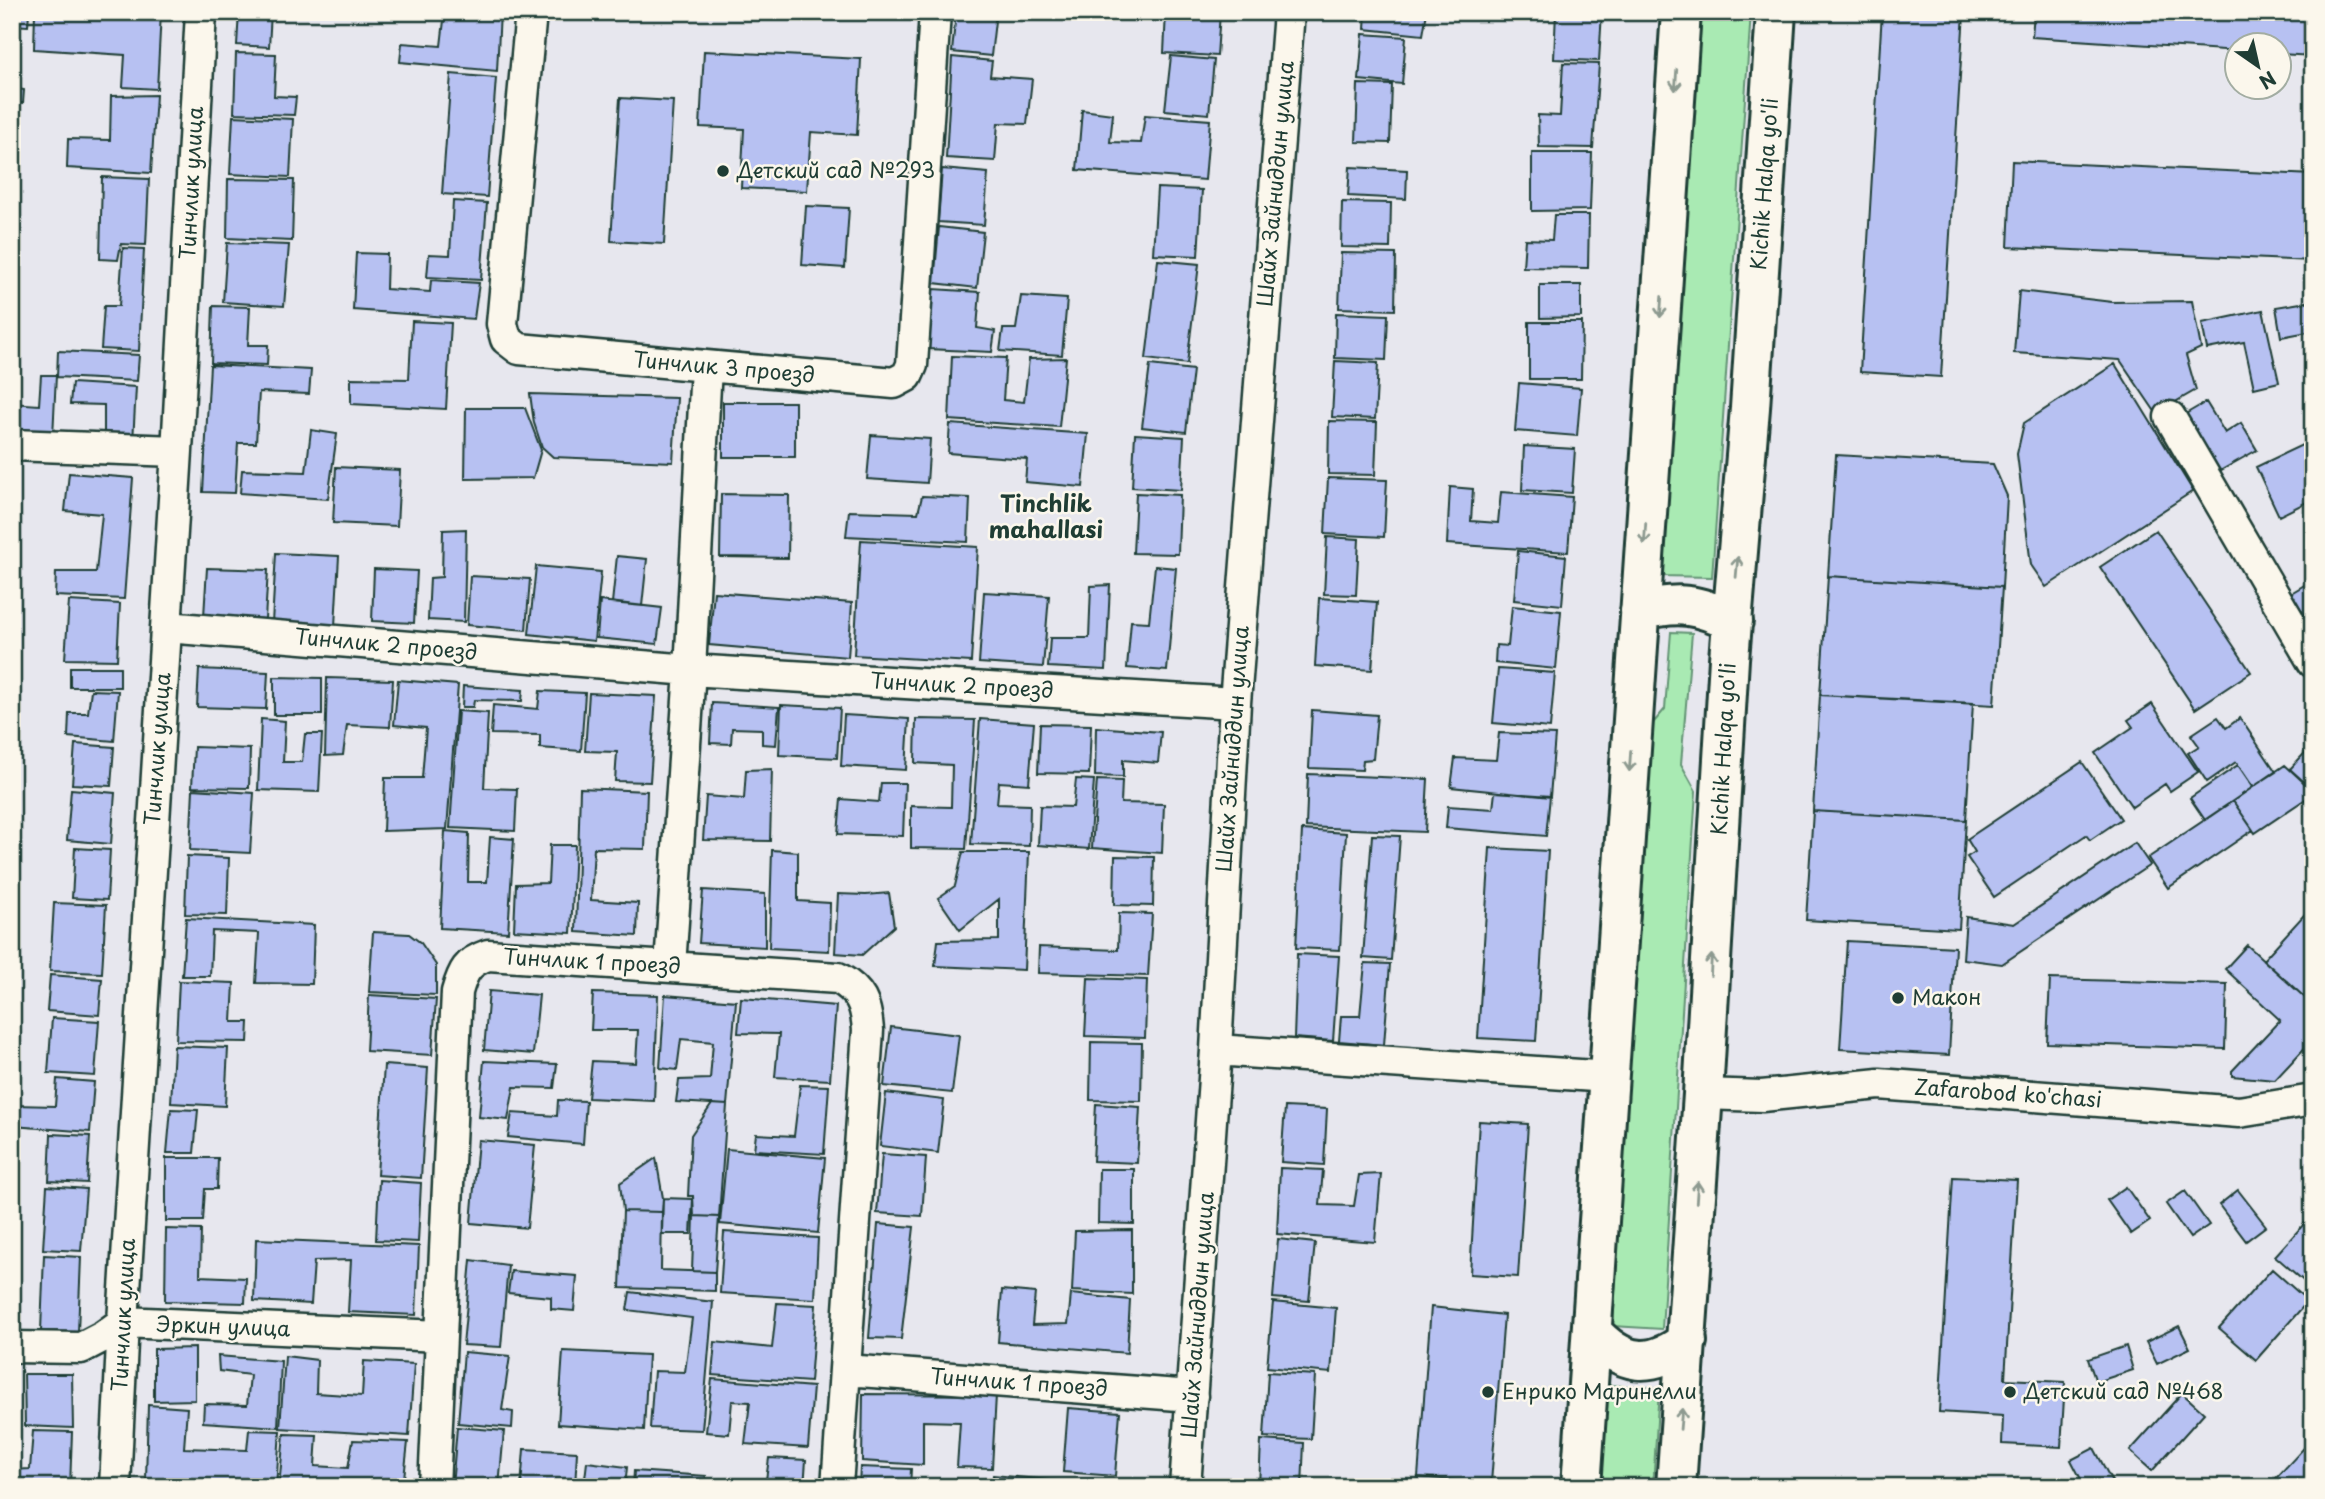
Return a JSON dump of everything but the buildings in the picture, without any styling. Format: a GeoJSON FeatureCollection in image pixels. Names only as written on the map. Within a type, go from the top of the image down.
{"type":"FeatureCollection","features":[{"type":"Feature","properties":{"kind":"highway"},"geometry":{"type":"LineString","coordinates":[[1581,1487],[1681,12]]}},
{"type":"Feature","properties":{"kind":"highway","name":"Kichik Halqa yo'li"},"geometry":{"type":"LineString","coordinates":[[1675,1487],[1687,1341],[1732,621],[1750,408],[1776,12]]}},
{"type":"Feature","properties":{"kind":"highway"},"geometry":{"type":"LineString","coordinates":[[1640,611],[1665,605],[1682,605],[1708,609],[1732,621]]}},
{"type":"Feature","properties":{"kind":"highway"},"geometry":{"type":"LineString","coordinates":[[1592,1332],[1613,1352],[1638,1361],[1666,1355],[1687,1341]]}},
{"type":"Feature","properties":{"kind":"street","name":"Тинчлик улица"},"geometry":{"type":"LineString","coordinates":[[116,1487],[123,1322],[177,452],[201,12]]}},
{"type":"Feature","properties":{"kind":"street","name":"Тинчлик 3 проезд"},"geometry":{"type":"LineString","coordinates":[[531,12],[502,324],[506,339],[519,349],[894,383],[907,376],[912,365],[934,12]]}},
{"type":"Feature","properties":{"kind":"street","name":"Шайх Зайниддин улица"},"geometry":{"type":"LineString","coordinates":[[1185,1487],[1216,1050],[1235,703],[1289,12]]}},
{"type":"Feature","properties":{"kind":"street"},"geometry":{"type":"LineString","coordinates":[[670,966],[690,670],[706,367]]}},
{"type":"Feature","properties":{"kind":"street"},"geometry":{"type":"LineString","coordinates":[[2170,417],[2313,662]]}},
{"type":"Feature","properties":{"kind":"street"},"geometry":{"type":"LineString","coordinates":[[12,445],[177,452]]}},
{"type":"Feature","properties":{"kind":"street","name":"Тинчлик 2 проезд"},"geometry":{"type":"LineString","coordinates":[[166,627],[690,670],[1235,703]]}},
{"type":"Feature","properties":{"kind":"street","name":"Тинчлик 1 проезд"},"geometry":{"type":"LineString","coordinates":[[434,1487],[457,992],[467,967],[476,959],[488,956],[838,978],[852,986],[861,997],[868,1030],[836,1487]]}},
{"type":"Feature","properties":{"kind":"street"},"geometry":{"type":"LineString","coordinates":[[1216,1050],[1609,1077]]}},
{"type":"Feature","properties":{"kind":"street","name":"Zafarobod ko'chasi"},"geometry":{"type":"LineString","coordinates":[[1703,1094],[1762,1096],[1879,1084],[2239,1112],[2313,1100]]}},
{"type":"Feature","properties":{"kind":"street"},"geometry":{"type":"LineString","coordinates":[[12,1347],[81,1348],[123,1322]]}},
{"type":"Feature","properties":{"kind":"street","name":"Эркин улица"},"geometry":{"type":"LineString","coordinates":[[123,1322],[441,1336]]}},
{"type":"Feature","properties":{"kind":"street","name":"Тинчлик 1 проезд"},"geometry":{"type":"LineString","coordinates":[[846,1370],[1192,1396]]}},
{"type":"Feature","properties":{"kind":"green space"},"geometry":{"type":"Polygon","coordinates":[[[1699,12],[1751,12],[1712,577],[1660,576],[1699,12]]]}},
{"type":"Feature","properties":{"kind":"green space"},"geometry":{"type":"Polygon","coordinates":[[[1671,632],[1692,633],[1681,764],[1696,791],[1662,1329],[1613,1326],[1649,728],[1665,709],[1671,632]]]}},
{"type":"Feature","properties":{"kind":"green space"},"geometry":{"type":"Polygon","coordinates":[[[1606,1385],[1659,1388],[1653,1487],[1600,1487],[1606,1385]]]}},
{"type":"Feature","properties":{"kind":"place","name":"Детский сад №293"},"geometry":{"type":"Point","coordinates":[723,171]}},
{"type":"Feature","properties":{"kind":"place","name":"Макон"},"geometry":{"type":"Point","coordinates":[1898,998]}},
{"type":"Feature","properties":{"kind":"place","name":"Енрико Маринелли"},"geometry":{"type":"Point","coordinates":[1488,1392]}},
{"type":"Feature","properties":{"kind":"place","name":"Детский сад №468"},"geometry":{"type":"Point","coordinates":[2010,1392]}},
{"type":"Feature","properties":{"kind":"district","name":"Tinchlik mahallasi"},"geometry":{"type":"Point","coordinates":[1046,517]}}]}
